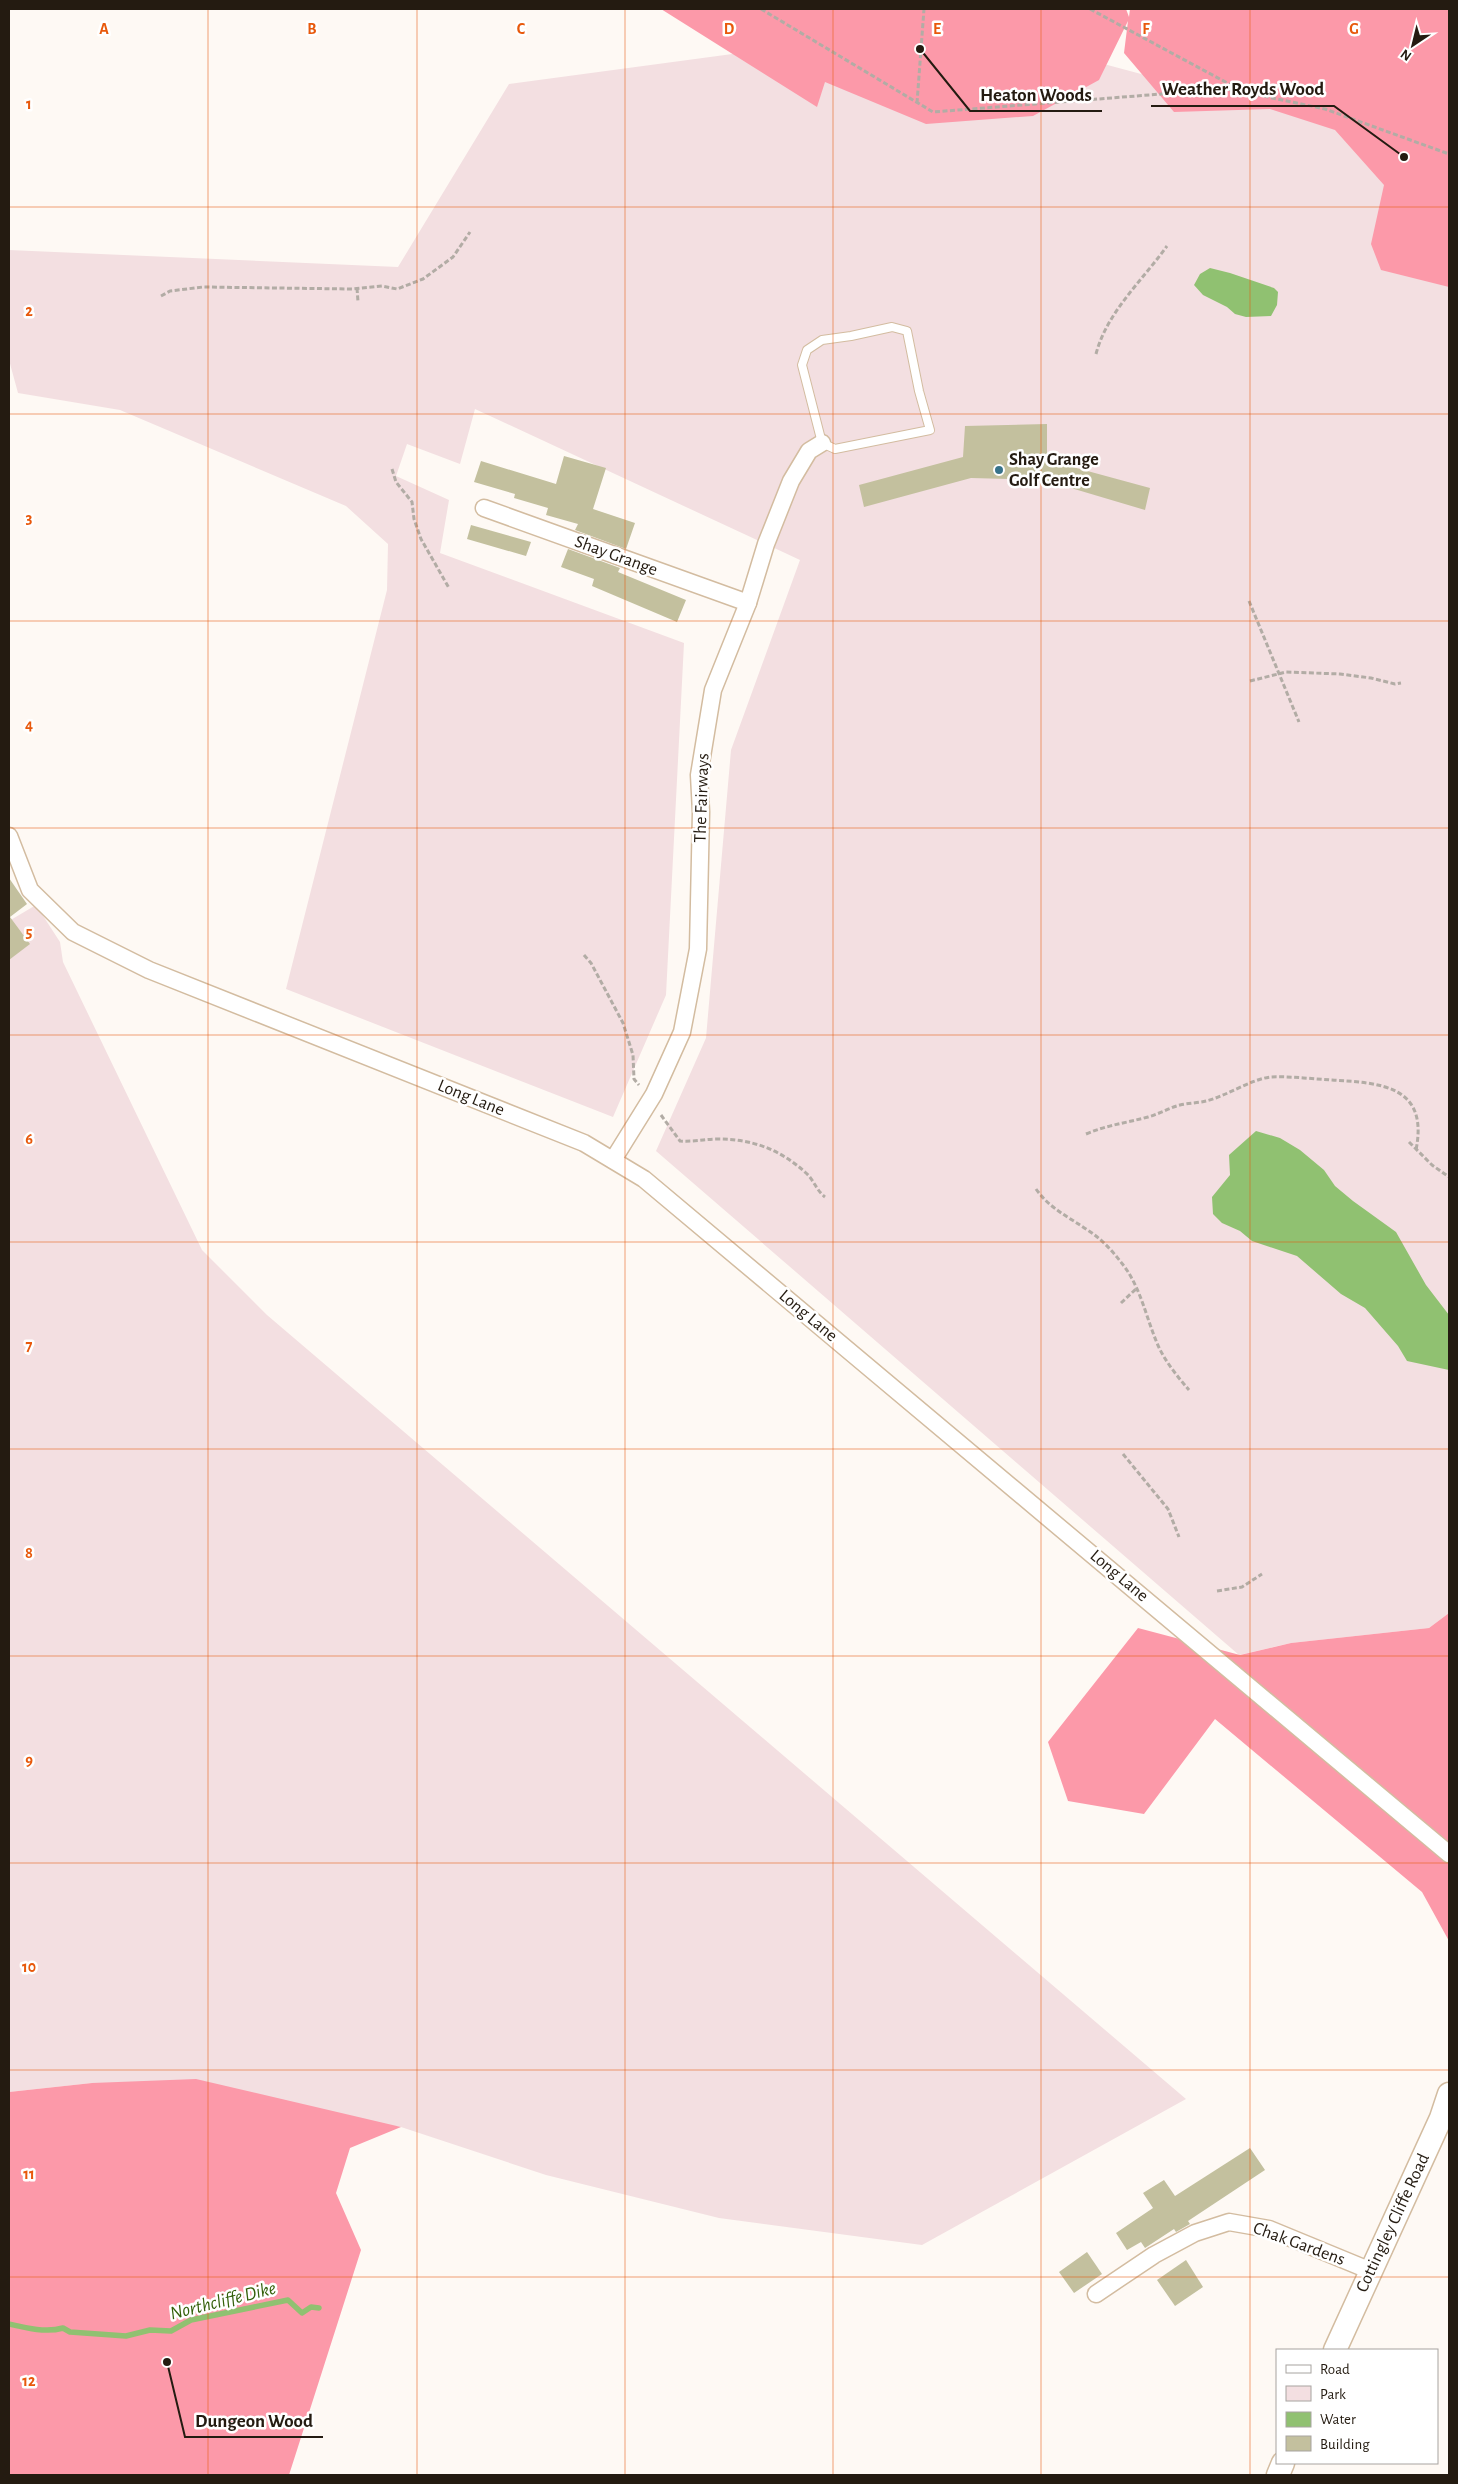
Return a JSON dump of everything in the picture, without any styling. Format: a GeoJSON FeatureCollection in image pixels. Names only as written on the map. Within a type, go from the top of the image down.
{"type":"FeatureCollection","features":[{"type":"Feature","properties":{"kind":"main road","name":"Cottingley Cliffe Road"},"geometry":{"type":"LineString","coordinates":[[1335,2349],[1441,2118],[1449,2094]]}},
{"type":"Feature","properties":{"kind":"street","name":"The Fairways"},"geometry":{"type":"LineString","coordinates":[[613,1160],[654,1094],[682,1032],[698,949],[701,812],[699,775],[713,690],[748,603],[766,544],[791,481],[809,451],[822,443]]}},
{"type":"Feature","properties":{"kind":"street","name":"Shay Grange"},"geometry":{"type":"LineString","coordinates":[[484,508],[748,603]]}},
{"type":"Feature","properties":{"kind":"street","name":"Long Lane"},"geometry":{"type":"LineString","coordinates":[[9,836],[30,890],[73,932],[149,970],[584,1143],[644,1179],[1449,1854]]}},
{"type":"Feature","properties":{"kind":"street","name":"Chak Gardens"},"geometry":{"type":"LineString","coordinates":[[1096,2294],[1162,2251],[1195,2233],[1229,2222],[1269,2229],[1371,2271]]}},
{"type":"Feature","properties":{"kind":"lane"},"geometry":{"type":"LineString","coordinates":[[892,327],[907,330],[919,390],[930,430],[835,450],[822,443],[802,365],[807,350],[822,340],[892,327]]}},
{"type":"Feature","properties":{"kind":"path"},"geometry":{"type":"LineString","coordinates":[[761,9],[933,112],[1225,89],[1325,109],[1449,154]]}},
{"type":"Feature","properties":{"kind":"path"},"geometry":{"type":"LineString","coordinates":[[917,103],[924,9]]}},
{"type":"Feature","properties":{"kind":"path"},"geometry":{"type":"LineString","coordinates":[[1090,9],[1244,92]]}},
{"type":"Feature","properties":{"kind":"path"},"geometry":{"type":"LineString","coordinates":[[162,296],[170,291],[203,287],[357,288],[382,286],[397,289],[423,280],[453,257],[470,232]]}},
{"type":"Feature","properties":{"kind":"path"},"geometry":{"type":"LineString","coordinates":[[1096,354],[1099,343],[1119,306],[1166,246]]}},
{"type":"Feature","properties":{"kind":"path"},"geometry":{"type":"LineString","coordinates":[[357,288],[358,302]]}},
{"type":"Feature","properties":{"kind":"path"},"geometry":{"type":"LineString","coordinates":[[392,470],[396,482],[412,502],[414,519],[422,539],[449,588]]}},
{"type":"Feature","properties":{"kind":"path"},"geometry":{"type":"LineString","coordinates":[[1249,601],[1299,722]]}},
{"type":"Feature","properties":{"kind":"path"},"geometry":{"type":"LineString","coordinates":[[1250,681],[1280,673],[1295,672],[1340,674],[1371,678],[1395,684],[1401,683]]}},
{"type":"Feature","properties":{"kind":"path"},"geometry":{"type":"LineString","coordinates":[[584,955],[591,964],[623,1023],[633,1055],[634,1079],[642,1090]]}},
{"type":"Feature","properties":{"kind":"path"},"geometry":{"type":"LineString","coordinates":[[1086,1134],[1107,1125],[1148,1117],[1180,1105],[1207,1101],[1269,1077],[1323,1079],[1376,1083],[1396,1090],[1410,1103],[1417,1122],[1419,1136],[1416,1150]]}},
{"type":"Feature","properties":{"kind":"path"},"geometry":{"type":"LineString","coordinates":[[657,1109],[680,1141],[696,1143],[716,1139],[746,1140],[770,1148],[807,1174],[816,1191],[824,1198]]}},
{"type":"Feature","properties":{"kind":"path"},"geometry":{"type":"LineString","coordinates":[[1409,1142],[1449,1177]]}},
{"type":"Feature","properties":{"kind":"path"},"geometry":{"type":"LineString","coordinates":[[1036,1189],[1045,1202],[1090,1231],[1107,1246],[1125,1268],[1137,1288],[1157,1343],[1170,1365],[1189,1390]]}},
{"type":"Feature","properties":{"kind":"path"},"geometry":{"type":"LineString","coordinates":[[1121,1303],[1137,1288]]}},
{"type":"Feature","properties":{"kind":"path"},"geometry":{"type":"LineString","coordinates":[[1123,1454],[1168,1509],[1178,1537]]}},
{"type":"Feature","properties":{"kind":"path"},"geometry":{"type":"LineString","coordinates":[[1217,1591],[1242,1586],[1262,1574]]}},
{"type":"Feature","properties":{"kind":"green space"},"geometry":{"type":"Polygon","coordinates":[[[955,24],[1171,82],[1207,76],[1449,177],[1449,1613],[1429,1628],[1291,1643],[1239,1655],[656,1151],[706,1038],[731,750],[800,560],[475,409],[460,464],[407,444],[396,476],[449,500],[440,553],[684,643],[666,995],[613,1117],[286,989],[387,590],[388,544],[346,506],[120,410],[18,393],[9,360],[9,250],[398,267],[509,84],[955,24]]]}},
{"type":"Feature","properties":{"kind":"green space"},"geometry":{"type":"Polygon","coordinates":[[[36,905],[60,942],[63,962],[202,1250],[267,1315],[1186,2099],[922,2245],[719,2218],[546,2175],[401,2127],[92,2083],[9,2092],[9,921],[36,905]]]}},
{"type":"Feature","properties":{"kind":"shaded area"},"geometry":{"type":"Polygon","coordinates":[[[661,9],[1126,9],[1129,17],[1130,9],[1449,9],[1449,287],[1381,270],[1371,244],[1384,185],[1335,130],[1270,109],[1174,112],[1124,53],[1128,21],[1099,80],[1033,116],[926,124],[825,82],[817,107],[661,9]]]}},
{"type":"Feature","properties":{"kind":"shaded area"},"geometry":{"type":"Polygon","coordinates":[[[1449,1613],[1449,1941],[1422,1892],[1215,1719],[1144,1814],[1068,1801],[1048,1742],[1138,1628],[1240,1655],[1291,1643],[1429,1628],[1449,1613]]]}},
{"type":"Feature","properties":{"kind":"shaded area"},"geometry":{"type":"Polygon","coordinates":[[[196,2079],[401,2127],[350,2148],[336,2193],[361,2250],[289,2475],[9,2475],[9,2092],[92,2083],[196,2079]]]}},
{"type":"Feature","properties":{"kind":"water"},"geometry":{"type":"Polygon","coordinates":[[[1210,268],[1274,288],[1278,292],[1277,305],[1271,316],[1246,317],[1235,314],[1227,307],[1203,295],[1194,285],[1200,274],[1210,268]]]}},
{"type":"Feature","properties":{"kind":"water"},"geometry":{"type":"Polygon","coordinates":[[[1256,1131],[1280,1138],[1300,1150],[1324,1170],[1335,1186],[1396,1232],[1426,1285],[1449,1315],[1449,1370],[1407,1361],[1398,1346],[1365,1308],[1341,1294],[1297,1256],[1252,1241],[1240,1231],[1222,1223],[1213,1214],[1212,1197],[1230,1175],[1229,1155],[1256,1131]]]}},
{"type":"Feature","properties":{"kind":"building","name":"Shay Grange Golf Centre"},"geometry":{"type":"Polygon","coordinates":[[[1047,424],[1047,460],[1150,488],[1145,510],[1044,480],[971,478],[864,507],[859,485],[963,457],[965,426],[1047,424]]]}},
{"type":"Feature","properties":{"kind":"building"},"geometry":{"type":"Polygon","coordinates":[[[564,456],[606,468],[593,509],[635,523],[626,549],[575,530],[578,524],[546,515],[548,508],[514,498],[515,494],[474,482],[481,461],[556,484],[564,456]]]}},
{"type":"Feature","properties":{"kind":"building"},"geometry":{"type":"Polygon","coordinates":[[[471,525],[531,542],[526,556],[467,539],[471,525]]]}},
{"type":"Feature","properties":{"kind":"building"},"geometry":{"type":"Polygon","coordinates":[[[568,549],[620,568],[618,572],[686,600],[677,622],[592,586],[594,579],[561,567],[568,549]]]}},
{"type":"Feature","properties":{"kind":"building"},"geometry":{"type":"Polygon","coordinates":[[[9,878],[27,904],[10,917],[30,944],[9,960],[9,878]]]}},
{"type":"Feature","properties":{"kind":"building"},"geometry":{"type":"Polygon","coordinates":[[[1250,2148],[1265,2170],[1188,2221],[1190,2224],[1176,2232],[1174,2229],[1145,2248],[1141,2242],[1127,2250],[1116,2233],[1153,2208],[1143,2193],[1164,2180],[1175,2196],[1250,2148]]]}},
{"type":"Feature","properties":{"kind":"building"},"geometry":{"type":"Polygon","coordinates":[[[1087,2252],[1102,2274],[1074,2293],[1059,2272],[1087,2252]]]}},
{"type":"Feature","properties":{"kind":"building"},"geometry":{"type":"Polygon","coordinates":[[[1186,2260],[1203,2287],[1175,2306],[1157,2280],[1186,2260]]]}},
{"type":"Feature","properties":{"kind":"waterway","name":"Northcliffe Dike"},"geometry":{"type":"LineString","coordinates":[[9,2324],[36,2329],[50,2330],[63,2328],[70,2332],[126,2336],[150,2330],[171,2331],[191,2320],[288,2300],[302,2313],[311,2307],[319,2308]]}},
{"type":"Feature","properties":{"kind":"place","name":"Heaton Woods"},"geometry":{"type":"Point","coordinates":[920,49]}},
{"type":"Feature","properties":{"kind":"place","name":"Weather Royds Wood"},"geometry":{"type":"Point","coordinates":[1404,157]}},
{"type":"Feature","properties":{"kind":"place","name":"Shay Grange Golf Centre"},"geometry":{"type":"Point","coordinates":[999,470]}},
{"type":"Feature","properties":{"kind":"place","name":"Dungeon Wood"},"geometry":{"type":"Point","coordinates":[167,2362]}}]}
